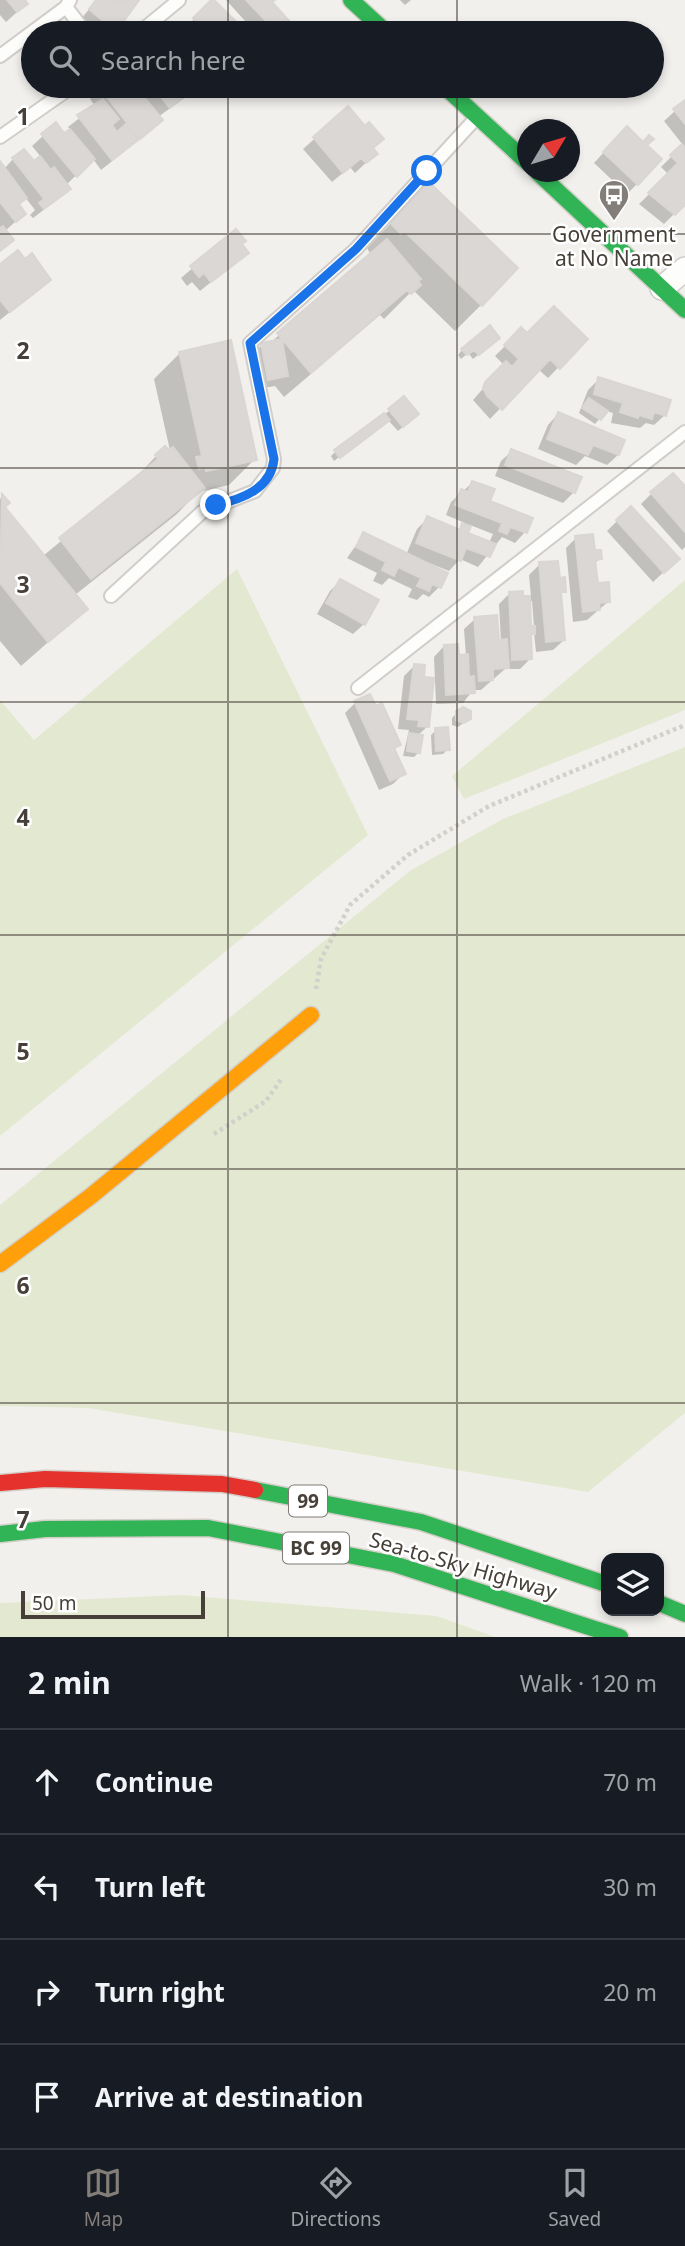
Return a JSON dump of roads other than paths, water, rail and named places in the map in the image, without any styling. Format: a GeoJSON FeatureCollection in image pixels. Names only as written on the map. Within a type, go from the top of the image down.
{"type":"FeatureCollection","features":[{"type":"Feature","properties":{"kind":"main road"},"geometry":{"type":"LineString","coordinates":[[351,0],[374,21]]}},
{"type":"Feature","properties":{"kind":"main road"},"geometry":{"type":"LineString","coordinates":[[457,98],[517,154]]}},
{"type":"Feature","properties":{"kind":"main road"},"geometry":{"type":"LineString","coordinates":[[548,182],[685,310]]}},
{"type":"Feature","properties":{"kind":"main road"},"geometry":{"type":"LineString","coordinates":[[0,1264],[91,1196],[311,1015]]}},
{"type":"Feature","properties":{"kind":"main road","name":"Sea-to-Sky Highway"},"geometry":{"type":"LineString","coordinates":[[0,1483],[45,1479],[222,1484],[421,1522],[601,1582]]}},
{"type":"Feature","properties":{"kind":"main road","name":"Sea-to-Sky Highway"},"geometry":{"type":"LineString","coordinates":[[0,1534],[45,1529],[208,1528],[394,1564],[620,1637]]}},
{"type":"Feature","properties":{"kind":"main road"},"geometry":{"type":"LineString","coordinates":[[664,1605],[685,1614]]}},
{"type":"Feature","properties":{"kind":"street"},"geometry":{"type":"LineString","coordinates":[[662,288],[685,269]]}},
{"type":"Feature","properties":{"kind":"lane"},"geometry":{"type":"LineString","coordinates":[[154,21],[179,0]]}},
{"type":"Feature","properties":{"kind":"lane"},"geometry":{"type":"LineString","coordinates":[[45,21],[68,3],[79,21]]}},
{"type":"Feature","properties":{"kind":"lane"},"geometry":{"type":"LineString","coordinates":[[0,56],[21,40]]}},
{"type":"Feature","properties":{"kind":"lane"},"geometry":{"type":"LineString","coordinates":[[0,137],[56,98]]}},
{"type":"Feature","properties":{"kind":"lane"},"geometry":{"type":"LineString","coordinates":[[111,596],[202,512],[239,500],[255,491],[266,479],[273,468],[274,459],[250,343],[356,249],[477,116]]}},
{"type":"Feature","properties":{"kind":"lane"},"geometry":{"type":"LineString","coordinates":[[358,688],[685,432]]}},
{"type":"Feature","properties":{"kind":"place","name":"Government at No Name"},"geometry":{"type":"Point","coordinates":[614,222]}}]}
